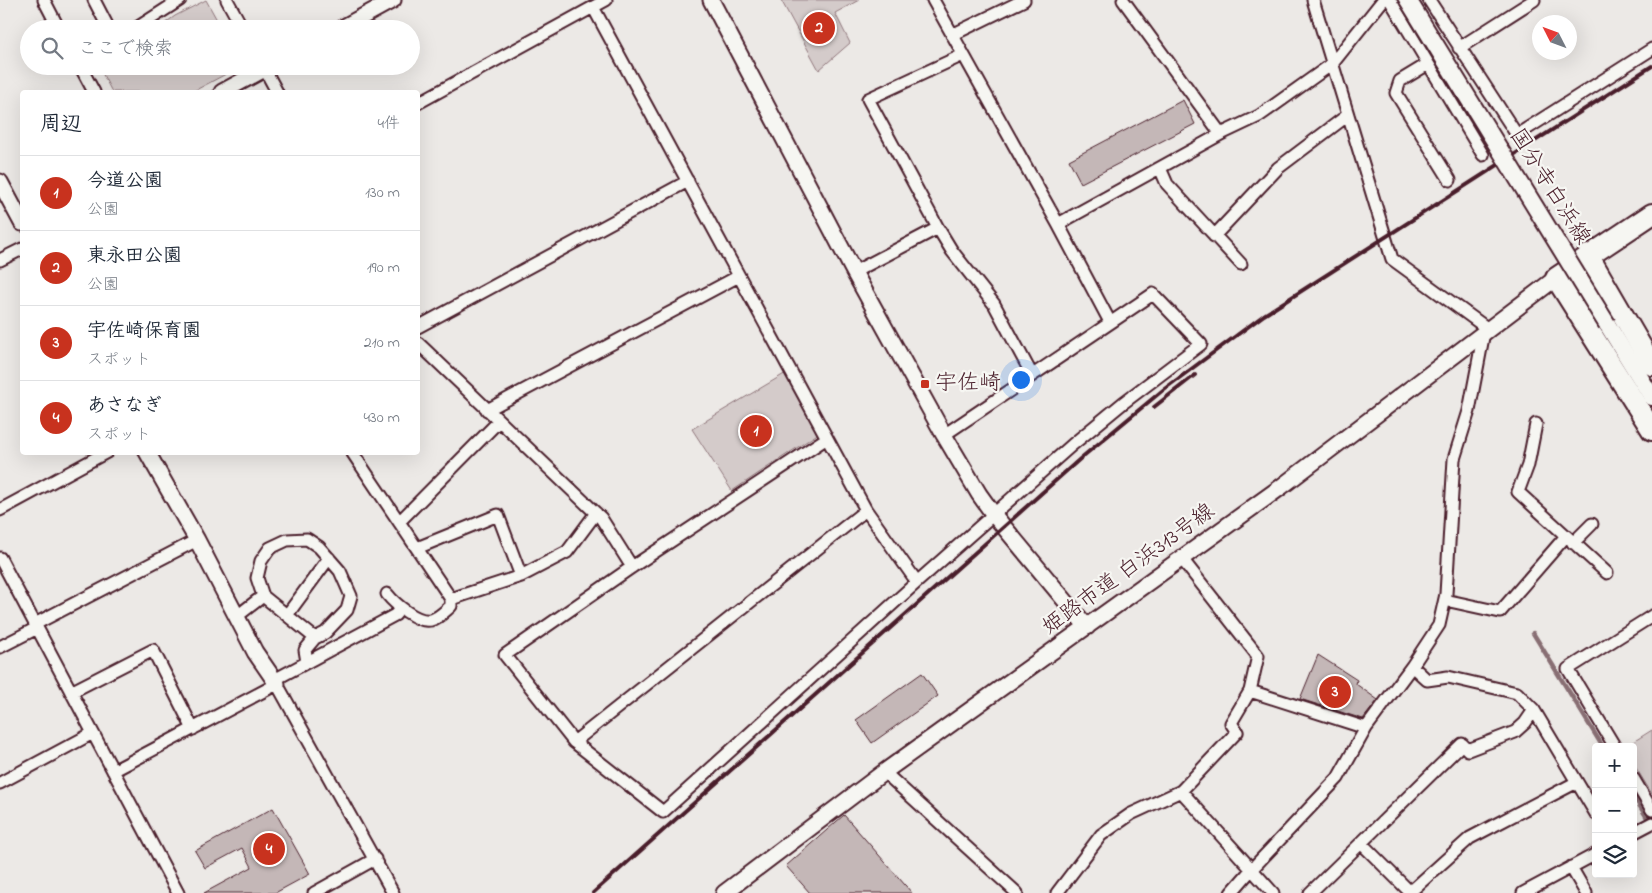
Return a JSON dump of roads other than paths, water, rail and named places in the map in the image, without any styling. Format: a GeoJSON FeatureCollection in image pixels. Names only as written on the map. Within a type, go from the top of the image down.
{"type":"FeatureCollection","features":[{"type":"Feature","properties":{"kind":"highway"},"geometry":{"type":"LineString","coordinates":[[1652,214],[1556,278],[1652,430]]}},
{"type":"Feature","properties":{"kind":"highway"},"geometry":{"type":"LineString","coordinates":[[1588,256],[1652,365]]}},
{"type":"Feature","properties":{"kind":"main road","name":"国分寺白浜線"},"geometry":{"type":"LineString","coordinates":[[1408,0],[1652,397]]}},
{"type":"Feature","properties":{"kind":"street"},"geometry":{"type":"LineString","coordinates":[[44,0],[54,20]]}},
{"type":"Feature","properties":{"kind":"street"},"geometry":{"type":"LineString","coordinates":[[94,0],[104,20]]}},
{"type":"Feature","properties":{"kind":"street"},"geometry":{"type":"LineString","coordinates":[[148,20],[180,0]]}},
{"type":"Feature","properties":{"kind":"street"},"geometry":{"type":"LineString","coordinates":[[227,0],[238,20]]}},
{"type":"Feature","properties":{"kind":"street"},"geometry":{"type":"LineString","coordinates":[[356,20],[393,0]]}},
{"type":"Feature","properties":{"kind":"street"},"geometry":{"type":"LineString","coordinates":[[420,102],[606,0]]}},
{"type":"Feature","properties":{"kind":"street"},"geometry":{"type":"LineString","coordinates":[[711,0],[854,272],[944,435],[979,494],[994,515],[1087,627]]}},
{"type":"Feature","properties":{"kind":"street"},"geometry":{"type":"LineString","coordinates":[[934,0],[1110,322]]}},
{"type":"Feature","properties":{"kind":"street"},"geometry":{"type":"LineString","coordinates":[[952,35],[1024,0]]}},
{"type":"Feature","properties":{"kind":"street"},"geometry":{"type":"LineString","coordinates":[[1123,0],[1222,134]]}},
{"type":"Feature","properties":{"kind":"street"},"geometry":{"type":"LineString","coordinates":[[1231,893],[1338,778],[1366,728],[1440,625],[1445,600],[1454,459],[1468,411],[1486,331],[1392,259],[1313,0]]}},
{"type":"Feature","properties":{"kind":"street"},"geometry":{"type":"LineString","coordinates":[[1058,224],[1222,134],[1259,116],[1332,64],[1383,0]]}},
{"type":"Feature","properties":{"kind":"street"},"geometry":{"type":"LineString","coordinates":[[1390,0],[1483,155]]}},
{"type":"Feature","properties":{"kind":"street"},"geometry":{"type":"LineString","coordinates":[[1428,0],[1517,135],[1652,49]]}},
{"type":"Feature","properties":{"kind":"street"},"geometry":{"type":"LineString","coordinates":[[1458,48],[1534,0]]}},
{"type":"Feature","properties":{"kind":"street"},"geometry":{"type":"LineString","coordinates":[[593,7],[866,510],[917,582]]}},
{"type":"Feature","properties":{"kind":"street"},"geometry":{"type":"LineString","coordinates":[[963,55],[868,99],[938,228],[952,251],[994,304],[1032,376]]}},
{"type":"Feature","properties":{"kind":"street"},"geometry":{"type":"LineString","coordinates":[[1428,64],[1400,81],[1396,93],[1450,180]]}},
{"type":"Feature","properties":{"kind":"street"},"geometry":{"type":"LineString","coordinates":[[85,75],[93,90]]}},
{"type":"Feature","properties":{"kind":"street"},"geometry":{"type":"LineString","coordinates":[[226,90],[252,75]]}},
{"type":"Feature","properties":{"kind":"street"},"geometry":{"type":"LineString","coordinates":[[270,75],[276,90]]}},
{"type":"Feature","properties":{"kind":"street"},"geometry":{"type":"LineString","coordinates":[[1214,236],[1278,168],[1348,115]]}},
{"type":"Feature","properties":{"kind":"street"},"geometry":{"type":"LineString","coordinates":[[1160,168],[1167,184],[1241,264]]}},
{"type":"Feature","properties":{"kind":"street"},"geometry":{"type":"LineString","coordinates":[[420,326],[688,181]]}},
{"type":"Feature","properties":{"kind":"street"},"geometry":{"type":"LineString","coordinates":[[0,182],[18,203]]}},
{"type":"Feature","properties":{"kind":"street"},"geometry":{"type":"LineString","coordinates":[[854,272],[938,228]]}},
{"type":"Feature","properties":{"kind":"street"},"geometry":{"type":"LineString","coordinates":[[0,260],[20,250]]}},
{"type":"Feature","properties":{"kind":"street"},"geometry":{"type":"LineString","coordinates":[[487,410],[739,276]]}},
{"type":"Feature","properties":{"kind":"street","name":"姫路市道 白浜313号線"},"geometry":{"type":"LineString","coordinates":[[724,893],[884,772],[1281,487],[1556,278]]}},
{"type":"Feature","properties":{"kind":"street"},"geometry":{"type":"LineString","coordinates":[[827,438],[632,566],[505,655],[574,742],[664,812],[917,582],[1072,445],[1201,344],[1153,294],[944,435]]}},
{"type":"Feature","properties":{"kind":"street"},"geometry":{"type":"LineString","coordinates":[[420,345],[602,518],[632,566]]}},
{"type":"Feature","properties":{"kind":"street"},"geometry":{"type":"LineString","coordinates":[[399,522],[499,421]]}},
{"type":"Feature","properties":{"kind":"street"},"geometry":{"type":"LineString","coordinates":[[1536,424],[1528,465],[1518,492],[1607,573]]}},
{"type":"Feature","properties":{"kind":"street"},"geometry":{"type":"LineString","coordinates":[[0,510],[101,455]]}},
{"type":"Feature","properties":{"kind":"street"},"geometry":{"type":"LineString","coordinates":[[149,455],[197,540],[255,652],[275,682],[394,893]]}},
{"type":"Feature","properties":{"kind":"street"},"geometry":{"type":"LineString","coordinates":[[354,455],[451,599],[450,606],[440,616],[430,620],[419,618],[401,608],[387,594]]}},
{"type":"Feature","properties":{"kind":"street"},"geometry":{"type":"LineString","coordinates":[[574,742],[866,510]]}},
{"type":"Feature","properties":{"kind":"street"},"geometry":{"type":"LineString","coordinates":[[451,599],[521,576],[567,552],[596,512]]}},
{"type":"Feature","properties":{"kind":"street"},"geometry":{"type":"LineString","coordinates":[[417,548],[498,515],[521,576]]}},
{"type":"Feature","properties":{"kind":"street"},"geometry":{"type":"LineString","coordinates":[[1445,600],[1500,612],[1569,539],[1592,524]]}},
{"type":"Feature","properties":{"kind":"street"},"geometry":{"type":"LineString","coordinates":[[307,662],[305,650],[315,638],[325,633],[347,610],[351,596],[340,571],[307,538],[287,540],[270,548],[261,561],[257,578],[263,596],[315,638]]}},
{"type":"Feature","properties":{"kind":"street"},"geometry":{"type":"LineString","coordinates":[[0,647],[197,540]]}},
{"type":"Feature","properties":{"kind":"street"},"geometry":{"type":"LineString","coordinates":[[0,558],[178,893]]}},
{"type":"Feature","properties":{"kind":"street"},"geometry":{"type":"LineString","coordinates":[[287,616],[329,558]]}},
{"type":"Feature","properties":{"kind":"street"},"geometry":{"type":"LineString","coordinates":[[1057,893],[1101,835],[1131,814],[1181,791],[1237,732],[1231,723],[1250,691],[1258,656],[1182,559]]}},
{"type":"Feature","properties":{"kind":"street"},"geometry":{"type":"LineString","coordinates":[[236,617],[263,596]]}},
{"type":"Feature","properties":{"kind":"street"},"geometry":{"type":"LineString","coordinates":[[113,771],[193,729],[307,662],[395,615],[401,608]]}},
{"type":"Feature","properties":{"kind":"street"},"geometry":{"type":"LineString","coordinates":[[1613,743],[1568,669],[1652,617]]}},
{"type":"Feature","properties":{"kind":"street"},"geometry":{"type":"LineString","coordinates":[[71,692],[153,650],[193,729]]}},
{"type":"Feature","properties":{"kind":"street"},"geometry":{"type":"LineString","coordinates":[[1412,666],[1427,680],[1448,677],[1517,693],[1534,710],[1592,807]]}},
{"type":"Feature","properties":{"kind":"street"},"geometry":{"type":"LineString","coordinates":[[1250,691],[1366,728]]}},
{"type":"Feature","properties":{"kind":"street"},"geometry":{"type":"LineString","coordinates":[[1310,893],[1462,744],[1468,750],[1515,732],[1525,723],[1534,710]]}},
{"type":"Feature","properties":{"kind":"street"},"geometry":{"type":"LineString","coordinates":[[0,783],[93,733]]}},
{"type":"Feature","properties":{"kind":"street"},"geometry":{"type":"LineString","coordinates":[[884,772],[1017,893]]}},
{"type":"Feature","properties":{"kind":"street"},"geometry":{"type":"LineString","coordinates":[[1361,843],[1410,893],[1470,838],[1578,782]]}},
{"type":"Feature","properties":{"kind":"street"},"geometry":{"type":"LineString","coordinates":[[1637,785],[1652,810]]}},
{"type":"Feature","properties":{"kind":"street"},"geometry":{"type":"LineString","coordinates":[[1181,791],[1273,893]]}},
{"type":"Feature","properties":{"kind":"street"},"geometry":{"type":"LineString","coordinates":[[1637,831],[1652,823]]}},
{"type":"Feature","properties":{"kind":"street"},"geometry":{"type":"LineString","coordinates":[[1523,893],[1592,856]]}},
{"type":"Feature","properties":{"kind":"street"},"geometry":{"type":"LineString","coordinates":[[314,893],[375,859]]}},
{"type":"Feature","properties":{"kind":"street"},"geometry":{"type":"LineString","coordinates":[[1571,867],[1586,893]]}},
{"type":"Feature","properties":{"kind":"waterway"},"geometry":{"type":"LineString","coordinates":[[1533,633],[1601,743]]}},
{"type":"Feature","properties":{"kind":"waterway"},"geometry":{"type":"LineString","coordinates":[[1637,801],[1651,824]]}},
{"type":"Feature","properties":{"kind":"railway"},"geometry":{"type":"LineString","coordinates":[[593,893],[1081,458],[1163,390],[1264,315],[1652,66]]}},
{"type":"Feature","properties":{"kind":"railway"},"geometry":{"type":"LineString","coordinates":[[1154,407],[1195,375]]}},
{"type":"Feature","properties":{"kind":"place","name":"東永田公園"},"geometry":{"type":"Point","coordinates":[819,28]}},
{"type":"Feature","properties":{"kind":"place","name":"宇佐崎"},"geometry":{"type":"Point","coordinates":[925,384]}},
{"type":"Feature","properties":{"kind":"place","name":"今道公園"},"geometry":{"type":"Point","coordinates":[756,431]}},
{"type":"Feature","properties":{"kind":"place","name":"宇佐崎保育園"},"geometry":{"type":"Point","coordinates":[1335,692]}},
{"type":"Feature","properties":{"kind":"place","name":"あさなぎ"},"geometry":{"type":"Point","coordinates":[269,849]}}]}
